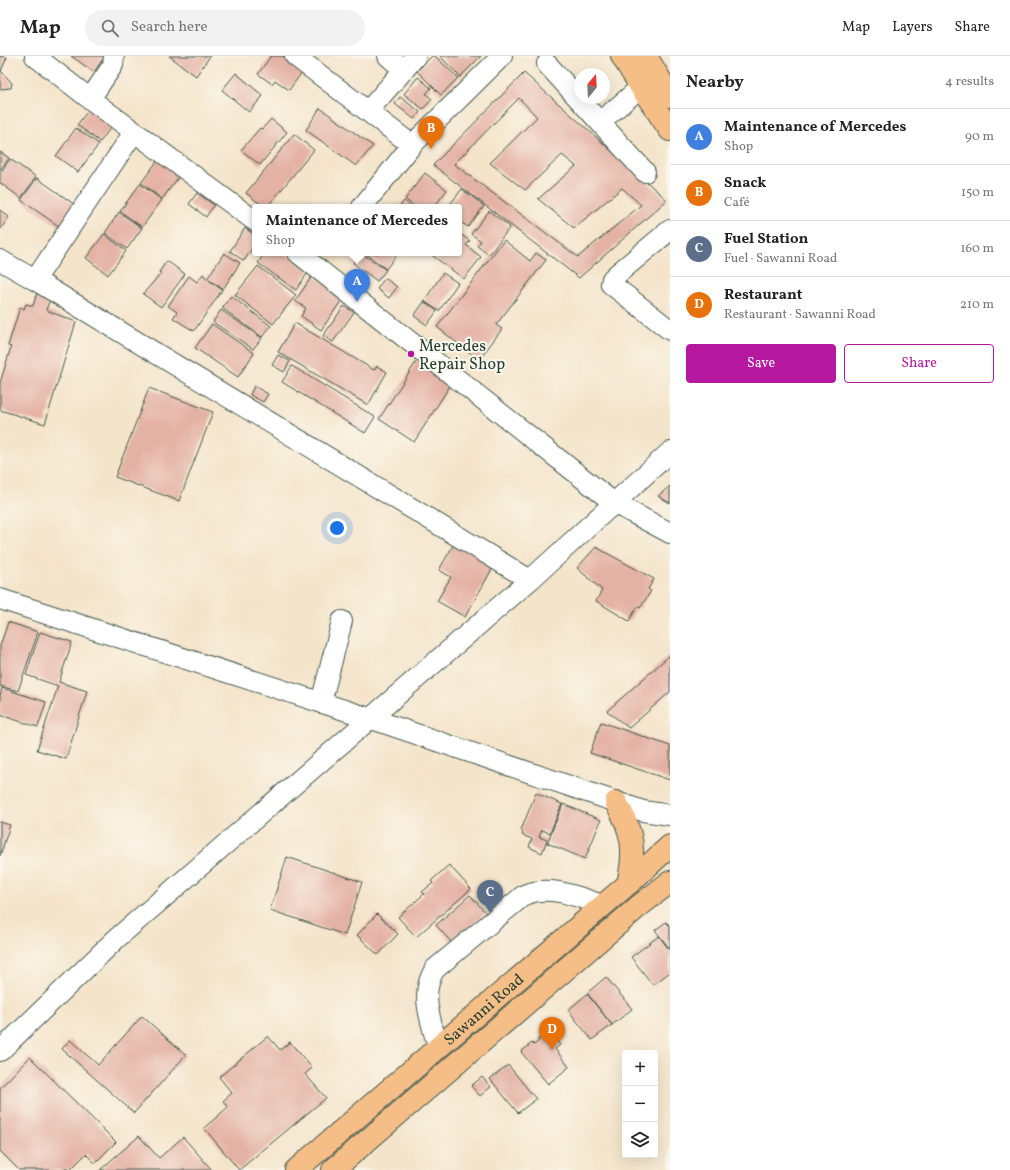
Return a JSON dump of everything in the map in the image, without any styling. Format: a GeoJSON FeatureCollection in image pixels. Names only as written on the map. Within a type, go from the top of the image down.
{"type":"FeatureCollection","features":[{"type":"Feature","properties":{"kind":"highway"},"geometry":{"type":"LineString","coordinates":[[622,56],[670,130]]}},
{"type":"Feature","properties":{"kind":"highway"},"geometry":{"type":"LineString","coordinates":[[646,56],[670,96]]}},
{"type":"Feature","properties":{"kind":"highway"},"geometry":{"type":"LineString","coordinates":[[616,802],[626,821],[632,841],[633,863],[628,884]]}},
{"type":"Feature","properties":{"kind":"highway","name":"Sawanni Road"},"geometry":{"type":"LineString","coordinates":[[296,1170],[628,884],[670,846]]}},
{"type":"Feature","properties":{"kind":"highway","name":"Sawanni Road"},"geometry":{"type":"LineString","coordinates":[[333,1170],[639,906],[670,882]]}},
{"type":"Feature","properties":{"kind":"highway"},"geometry":{"type":"LineString","coordinates":[[639,906],[670,897]]}},
{"type":"Feature","properties":{"kind":"street"},"geometry":{"type":"LineString","coordinates":[[35,56],[90,99],[252,219]]}},
{"type":"Feature","properties":{"kind":"street"},"geometry":{"type":"LineString","coordinates":[[90,99],[113,66],[114,56]]}},
{"type":"Feature","properties":{"kind":"street"},"geometry":{"type":"LineString","coordinates":[[295,56],[412,144]]}},
{"type":"Feature","properties":{"kind":"street"},"geometry":{"type":"LineString","coordinates":[[368,111],[410,63],[388,56]]}},
{"type":"Feature","properties":{"kind":"street"},"geometry":{"type":"LineString","coordinates":[[364,204],[412,144],[502,56]]}},
{"type":"Feature","properties":{"kind":"street"},"geometry":{"type":"LineString","coordinates":[[547,64],[645,172]]}},
{"type":"Feature","properties":{"kind":"street"},"geometry":{"type":"LineString","coordinates":[[600,122],[641,87]]}},
{"type":"Feature","properties":{"kind":"street"},"geometry":{"type":"LineString","coordinates":[[35,280],[134,132]]}},
{"type":"Feature","properties":{"kind":"street"},"geometry":{"type":"LineString","coordinates":[[670,230],[616,275],[612,279],[611,284],[670,330]]}},
{"type":"Feature","properties":{"kind":"street"},"geometry":{"type":"LineString","coordinates":[[309,256],[320,259],[614,503],[670,533]]}},
{"type":"Feature","properties":{"kind":"street"},"geometry":{"type":"LineString","coordinates":[[0,260],[530,580]]}},
{"type":"Feature","properties":{"kind":"street"},"geometry":{"type":"LineString","coordinates":[[0,1051],[116,939],[369,718],[530,580],[670,452]]}},
{"type":"Feature","properties":{"kind":"street"},"geometry":{"type":"LineString","coordinates":[[0,600],[369,718],[643,811],[670,815]]}},
{"type":"Feature","properties":{"kind":"street"},"geometry":{"type":"LineString","coordinates":[[321,703],[342,621]]}},
{"type":"Feature","properties":{"kind":"street"},"geometry":{"type":"LineString","coordinates":[[643,811],[670,829]]}},
{"type":"Feature","properties":{"kind":"street"},"geometry":{"type":"LineString","coordinates":[[438,1047],[426,995],[430,977],[435,969],[524,895],[533,891],[552,890],[603,905]]}},
{"type":"Feature","properties":{"kind":"building"},"geometry":{"type":"Polygon","coordinates":[[[0,56],[7,57],[1,71],[12,83],[11,88],[0,89],[0,56]]]}},
{"type":"Feature","properties":{"kind":"building"},"geometry":{"type":"Polygon","coordinates":[[[71,56],[105,56],[94,72],[71,56]]]}},
{"type":"Feature","properties":{"kind":"building"},"geometry":{"type":"Polygon","coordinates":[[[169,56],[210,56],[196,76],[169,56]]]}},
{"type":"Feature","properties":{"kind":"building"},"geometry":{"type":"Polygon","coordinates":[[[271,56],[283,56],[303,71],[289,90],[275,80],[272,84],[258,74],[271,56]]]}},
{"type":"Feature","properties":{"kind":"building"},"geometry":{"type":"Polygon","coordinates":[[[432,56],[435,56],[458,78],[441,95],[417,71],[432,56]]]}},
{"type":"Feature","properties":{"kind":"building"},"geometry":{"type":"Polygon","coordinates":[[[440,56],[481,56],[460,77],[440,56]]]}},
{"type":"Feature","properties":{"kind":"building"},"geometry":{"type":"Polygon","coordinates":[[[236,73],[263,96],[249,112],[222,90],[236,73]]]}},
{"type":"Feature","properties":{"kind":"building"},"geometry":{"type":"Polygon","coordinates":[[[524,73],[667,200],[579,278],[433,165],[524,73]],[[519,98],[454,164],[578,257],[641,205],[622,188],[574,228],[538,199],[576,166],[562,155],[525,190],[490,163],[537,117],[519,98]]]}},
{"type":"Feature","properties":{"kind":"building"},"geometry":{"type":"Polygon","coordinates":[[[418,77],[431,88],[426,94],[432,99],[423,109],[404,94],[418,77]]]}},
{"type":"Feature","properties":{"kind":"building"},"geometry":{"type":"Polygon","coordinates":[[[400,97],[420,112],[414,119],[395,104],[400,97]]]}},
{"type":"Feature","properties":{"kind":"building"},"geometry":{"type":"Polygon","coordinates":[[[94,103],[116,120],[100,142],[77,125],[94,103]]]}},
{"type":"Feature","properties":{"kind":"building"},"geometry":{"type":"Polygon","coordinates":[[[320,108],[373,146],[356,166],[306,130],[320,108]]]}},
{"type":"Feature","properties":{"kind":"building"},"geometry":{"type":"Polygon","coordinates":[[[271,119],[287,132],[260,165],[241,150],[260,128],[262,129],[271,119]]]}},
{"type":"Feature","properties":{"kind":"building"},"geometry":{"type":"Polygon","coordinates":[[[76,128],[99,144],[78,172],[56,156],[76,128]]]}},
{"type":"Feature","properties":{"kind":"building"},"geometry":{"type":"Polygon","coordinates":[[[294,134],[314,150],[269,204],[260,204],[246,193],[294,134]]]}},
{"type":"Feature","properties":{"kind":"building"},"geometry":{"type":"Polygon","coordinates":[[[0,152],[9,158],[0,170],[0,152]]]}},
{"type":"Feature","properties":{"kind":"building"},"geometry":{"type":"Polygon","coordinates":[[[161,156],[183,171],[162,199],[141,183],[161,156]]]}},
{"type":"Feature","properties":{"kind":"building"},"geometry":{"type":"Polygon","coordinates":[[[10,159],[36,177],[21,198],[0,183],[0,173],[10,159]]]}},
{"type":"Feature","properties":{"kind":"building"},"geometry":{"type":"Polygon","coordinates":[[[425,173],[447,190],[436,204],[411,204],[405,199],[425,173]]]}},
{"type":"Feature","properties":{"kind":"building"},"geometry":{"type":"Polygon","coordinates":[[[37,178],[78,207],[63,229],[21,200],[37,178]]]}},
{"type":"Feature","properties":{"kind":"building"},"geometry":{"type":"Polygon","coordinates":[[[140,184],[162,200],[142,227],[120,211],[140,184]]]}},
{"type":"Feature","properties":{"kind":"building"},"geometry":{"type":"Polygon","coordinates":[[[462,189],[484,206],[468,227],[462,223],[462,204],[450,204],[462,189]]]}},
{"type":"Feature","properties":{"kind":"building"},"geometry":{"type":"Polygon","coordinates":[[[197,193],[214,205],[206,217],[189,204],[197,193]]]}},
{"type":"Feature","properties":{"kind":"building"},"geometry":{"type":"Polygon","coordinates":[[[0,210],[9,217],[0,230],[0,210]]]}},
{"type":"Feature","properties":{"kind":"building"},"geometry":{"type":"Polygon","coordinates":[[[489,211],[510,227],[489,255],[477,246],[481,241],[471,234],[489,211]]]}},
{"type":"Feature","properties":{"kind":"building"},"geometry":{"type":"Polygon","coordinates":[[[119,212],[142,228],[127,249],[105,233],[119,212]]]}},
{"type":"Feature","properties":{"kind":"building"},"geometry":{"type":"Polygon","coordinates":[[[245,228],[252,233],[252,249],[244,261],[230,251],[245,228]]]}},
{"type":"Feature","properties":{"kind":"building"},"geometry":{"type":"Polygon","coordinates":[[[104,234],[126,251],[108,275],[86,258],[104,234]]]}},
{"type":"Feature","properties":{"kind":"building"},"geometry":{"type":"Polygon","coordinates":[[[462,235],[470,241],[466,245],[481,257],[464,279],[433,256],[462,256],[462,235]]]}},
{"type":"Feature","properties":{"kind":"building"},"geometry":{"type":"Polygon","coordinates":[[[504,240],[530,261],[536,253],[546,260],[496,325],[502,329],[479,360],[437,327],[504,240]]]}},
{"type":"Feature","properties":{"kind":"building"},"geometry":{"type":"Polygon","coordinates":[[[224,253],[240,263],[223,289],[209,280],[222,290],[194,331],[173,318],[177,312],[168,306],[189,276],[197,282],[203,274],[207,279],[224,253]]]}},
{"type":"Feature","properties":{"kind":"building"},"geometry":{"type":"Polygon","coordinates":[[[263,256],[288,256],[309,271],[296,290],[258,263],[263,256]]]}},
{"type":"Feature","properties":{"kind":"building"},"geometry":{"type":"Polygon","coordinates":[[[359,256],[365,256],[386,270],[377,281],[353,263],[359,256]]]}},
{"type":"Feature","properties":{"kind":"building"},"geometry":{"type":"Polygon","coordinates":[[[369,256],[396,256],[386,269],[369,256]]]}},
{"type":"Feature","properties":{"kind":"building"},"geometry":{"type":"Polygon","coordinates":[[[167,261],[185,274],[161,307],[143,294],[161,273],[159,272],[167,261]]]}},
{"type":"Feature","properties":{"kind":"building"},"geometry":{"type":"Polygon","coordinates":[[[258,266],[296,295],[273,324],[235,295],[258,266]]]}},
{"type":"Feature","properties":{"kind":"building"},"geometry":{"type":"Polygon","coordinates":[[[443,273],[458,283],[439,311],[424,301],[443,273]]]}},
{"type":"Feature","properties":{"kind":"building"},"geometry":{"type":"Polygon","coordinates":[[[313,275],[344,297],[321,330],[301,316],[306,308],[295,301],[313,275]]]}},
{"type":"Feature","properties":{"kind":"building"},"geometry":{"type":"Polygon","coordinates":[[[385,278],[397,287],[389,298],[377,289],[385,278]]]}},
{"type":"Feature","properties":{"kind":"building"},"geometry":{"type":"Polygon","coordinates":[[[38,290],[52,294],[46,310],[76,322],[45,424],[0,410],[0,383],[11,347],[8,346],[20,307],[24,309],[26,304],[33,306],[38,290]]]}},
{"type":"Feature","properties":{"kind":"building"},"geometry":{"type":"Polygon","coordinates":[[[231,296],[271,326],[262,337],[222,308],[231,296]]]}},
{"type":"Feature","properties":{"kind":"building"},"geometry":{"type":"Polygon","coordinates":[[[424,302],[437,311],[427,325],[414,316],[424,302]]]}},
{"type":"Feature","properties":{"kind":"building"},"geometry":{"type":"Polygon","coordinates":[[[344,306],[354,312],[333,342],[323,336],[344,306]]]}},
{"type":"Feature","properties":{"kind":"building"},"geometry":{"type":"Polygon","coordinates":[[[221,310],[262,338],[253,349],[213,322],[221,310]]]}},
{"type":"Feature","properties":{"kind":"building"},"geometry":{"type":"Polygon","coordinates":[[[295,323],[374,370],[377,366],[387,372],[368,405],[278,352],[295,323]]]}},
{"type":"Feature","properties":{"kind":"building"},"geometry":{"type":"Polygon","coordinates":[[[212,324],[254,353],[238,377],[195,348],[212,324]]]}},
{"type":"Feature","properties":{"kind":"building"},"geometry":{"type":"Polygon","coordinates":[[[278,355],[290,361],[284,372],[272,365],[278,355]]]}},
{"type":"Feature","properties":{"kind":"building"},"geometry":{"type":"Polygon","coordinates":[[[418,359],[453,381],[414,442],[379,419],[418,359]]]}},
{"type":"Feature","properties":{"kind":"building"},"geometry":{"type":"Polygon","coordinates":[[[292,366],[375,417],[365,433],[282,382],[292,366]]]}},
{"type":"Feature","properties":{"kind":"building"},"geometry":{"type":"Polygon","coordinates":[[[254,386],[268,394],[263,402],[250,395],[254,386]]]}},
{"type":"Feature","properties":{"kind":"building"},"geometry":{"type":"Polygon","coordinates":[[[149,388],[213,412],[179,501],[115,477],[149,388]]]}},
{"type":"Feature","properties":{"kind":"building"},"geometry":{"type":"Polygon","coordinates":[[[670,486],[670,503],[658,496],[670,486]]]}},
{"type":"Feature","properties":{"kind":"building"},"geometry":{"type":"Polygon","coordinates":[[[455,542],[495,564],[465,617],[437,601],[451,577],[439,570],[455,542]]]}},
{"type":"Feature","properties":{"kind":"building"},"geometry":{"type":"Polygon","coordinates":[[[596,547],[654,579],[648,589],[651,591],[640,608],[637,607],[629,621],[596,601],[602,590],[577,568],[596,547]]]}},
{"type":"Feature","properties":{"kind":"building"},"geometry":{"type":"Polygon","coordinates":[[[8,622],[38,632],[18,691],[0,686],[0,646],[8,622]]]}},
{"type":"Feature","properties":{"kind":"building"},"geometry":{"type":"Polygon","coordinates":[[[40,632],[72,642],[59,682],[87,691],[66,759],[37,750],[58,686],[26,675],[40,632]]]}},
{"type":"Feature","properties":{"kind":"building"},"geometry":{"type":"Polygon","coordinates":[[[670,655],[670,692],[629,728],[607,711],[670,655]]]}},
{"type":"Feature","properties":{"kind":"building"},"geometry":{"type":"Polygon","coordinates":[[[2,688],[46,702],[38,727],[0,715],[0,696],[2,688]]]}},
{"type":"Feature","properties":{"kind":"building"},"geometry":{"type":"Polygon","coordinates":[[[601,722],[670,746],[670,780],[590,753],[601,722]]]}},
{"type":"Feature","properties":{"kind":"building"},"geometry":{"type":"Polygon","coordinates":[[[536,793],[562,804],[550,833],[542,830],[539,837],[547,840],[542,853],[529,847],[532,839],[522,835],[523,831],[521,830],[536,793]]]}},
{"type":"Feature","properties":{"kind":"building"},"geometry":{"type":"Polygon","coordinates":[[[563,804],[601,820],[585,859],[547,843],[563,804]]]}},
{"type":"Feature","properties":{"kind":"building"},"geometry":{"type":"Polygon","coordinates":[[[0,822],[10,825],[0,856],[0,822]]]}},
{"type":"Feature","properties":{"kind":"building"},"geometry":{"type":"Polygon","coordinates":[[[287,857],[362,882],[345,935],[270,910],[287,857]]]}},
{"type":"Feature","properties":{"kind":"building"},"geometry":{"type":"Polygon","coordinates":[[[449,865],[471,889],[416,937],[398,917],[424,894],[422,892],[433,883],[431,881],[449,865]]]}},
{"type":"Feature","properties":{"kind":"building"},"geometry":{"type":"Polygon","coordinates":[[[470,895],[486,913],[452,943],[436,925],[470,895]]]}},
{"type":"Feature","properties":{"kind":"building"},"geometry":{"type":"Polygon","coordinates":[[[377,914],[398,934],[378,955],[357,935],[377,914]]]}},
{"type":"Feature","properties":{"kind":"building"},"geometry":{"type":"Polygon","coordinates":[[[666,922],[670,926],[670,949],[655,930],[666,922]]]}},
{"type":"Feature","properties":{"kind":"building"},"geometry":{"type":"Polygon","coordinates":[[[659,936],[670,951],[670,972],[653,985],[631,957],[659,936]]]}},
{"type":"Feature","properties":{"kind":"building"},"geometry":{"type":"Polygon","coordinates":[[[606,977],[632,1009],[612,1025],[587,993],[606,977]]]}},
{"type":"Feature","properties":{"kind":"building"},"geometry":{"type":"Polygon","coordinates":[[[587,994],[612,1025],[592,1040],[568,1010],[587,994]]]}},
{"type":"Feature","properties":{"kind":"building"},"geometry":{"type":"Polygon","coordinates":[[[142,1016],[186,1055],[134,1113],[62,1049],[70,1040],[98,1065],[142,1016]]]}},
{"type":"Feature","properties":{"kind":"building"},"geometry":{"type":"Polygon","coordinates":[[[548,1031],[560,1045],[555,1049],[569,1067],[548,1084],[521,1052],[532,1043],[534,1045],[539,1041],[538,1039],[548,1031]]]}},
{"type":"Feature","properties":{"kind":"building"},"geometry":{"type":"Polygon","coordinates":[[[268,1036],[280,1050],[290,1042],[312,1068],[305,1074],[326,1098],[239,1170],[204,1128],[228,1107],[223,1101],[232,1093],[219,1077],[268,1036]]]}},
{"type":"Feature","properties":{"kind":"building"},"geometry":{"type":"Polygon","coordinates":[[[30,1057],[116,1142],[95,1163],[86,1154],[70,1170],[67,1168],[64,1170],[19,1170],[0,1151],[0,1088],[30,1057]]]}},
{"type":"Feature","properties":{"kind":"building"},"geometry":{"type":"Polygon","coordinates":[[[508,1065],[536,1099],[518,1113],[490,1079],[508,1065]]]}},
{"type":"Feature","properties":{"kind":"building"},"geometry":{"type":"Polygon","coordinates":[[[482,1077],[491,1087],[480,1096],[471,1086],[482,1077]]]}},
{"type":"Feature","properties":{"kind":"building"},"geometry":{"type":"Polygon","coordinates":[[[139,1136],[159,1158],[183,1137],[212,1170],[100,1170],[139,1136]]]}},
{"type":"Feature","properties":{"kind":"place","name":"Snack"},"geometry":{"type":"Point","coordinates":[431,149]}},
{"type":"Feature","properties":{"kind":"place","name":"Maintenance of Mercedes"},"geometry":{"type":"Point","coordinates":[357,302]}},
{"type":"Feature","properties":{"kind":"place","name":"Mercedes Repair Shop"},"geometry":{"type":"Point","coordinates":[411,354]}},
{"type":"Feature","properties":{"kind":"place","name":"Fuel Station"},"geometry":{"type":"Point","coordinates":[490,913]}},
{"type":"Feature","properties":{"kind":"place","name":"Restaurant"},"geometry":{"type":"Point","coordinates":[552,1050]}}]}
